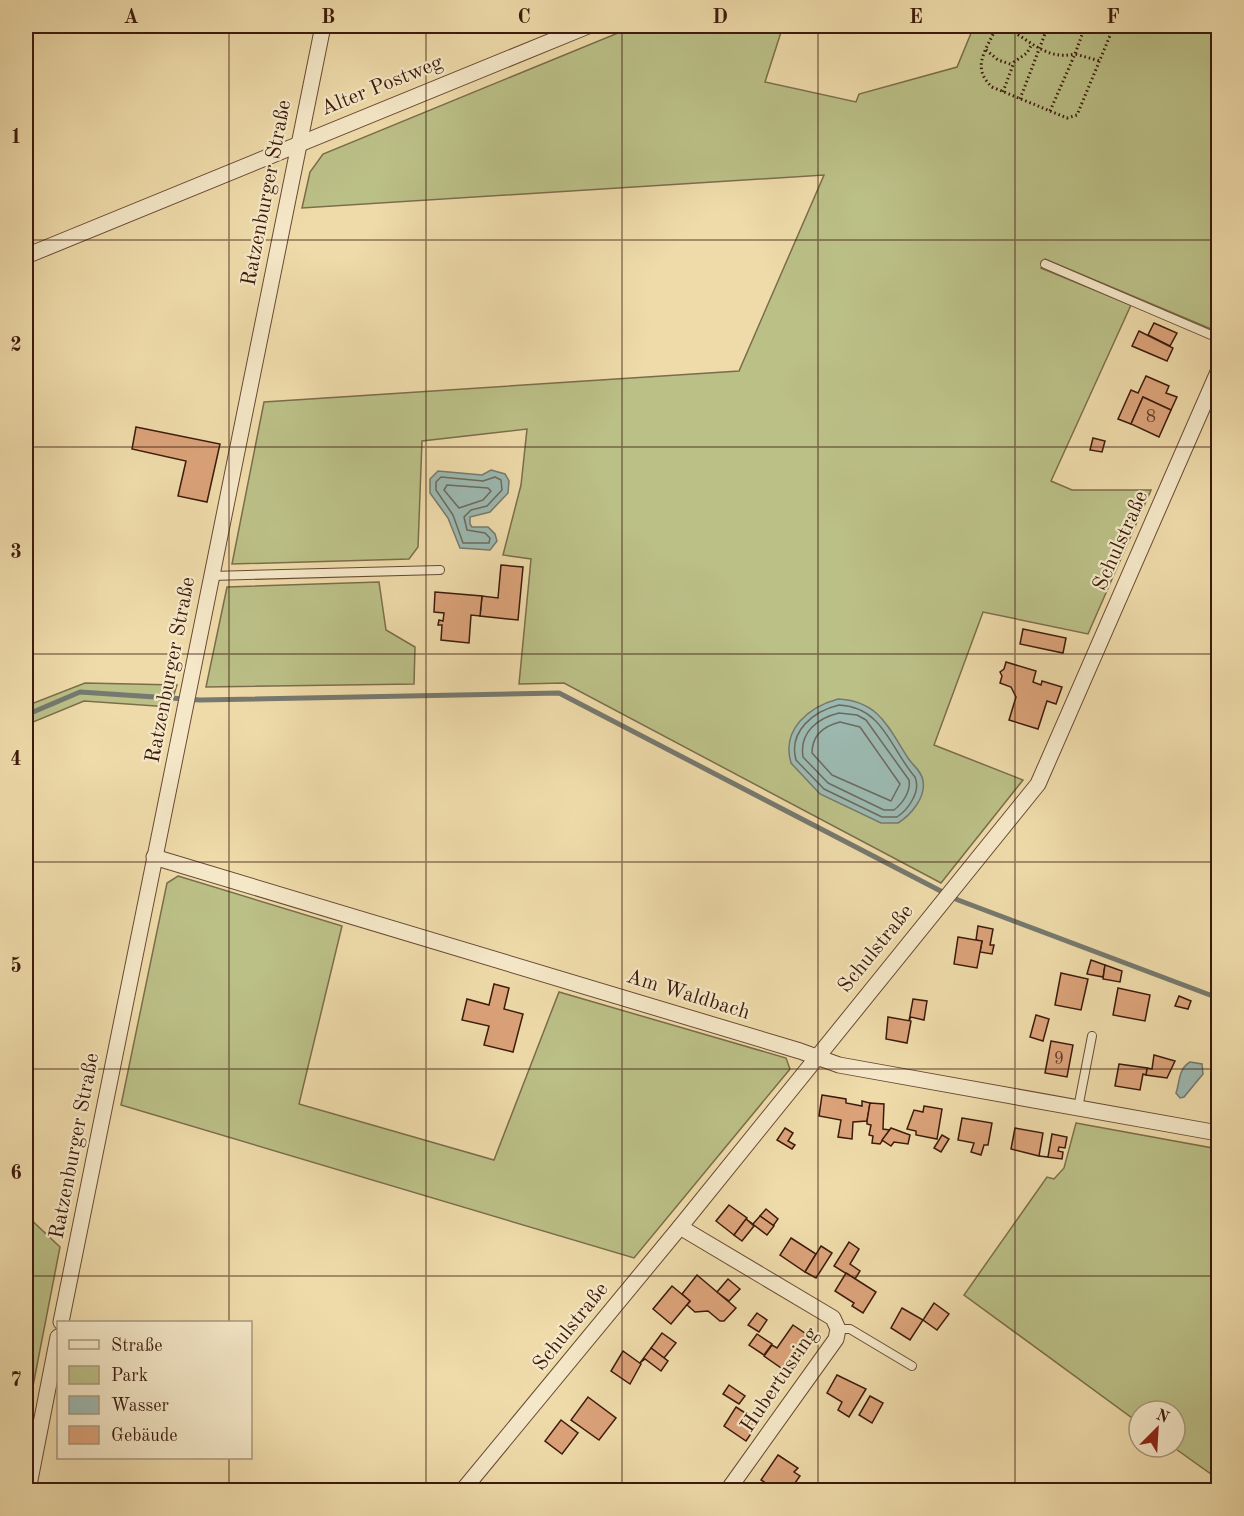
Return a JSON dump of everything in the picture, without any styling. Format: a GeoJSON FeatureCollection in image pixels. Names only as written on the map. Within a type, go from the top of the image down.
{"type":"FeatureCollection","features":[{"type":"Feature","properties":{"kind":"street","name":"Ratzenburger Straße"},"geometry":{"type":"LineString","coordinates":[[61,1321],[323,26]]}},
{"type":"Feature","properties":{"kind":"street","name":"Alter Postweg"},"geometry":{"type":"LineString","coordinates":[[26,256],[588,26]]}},
{"type":"Feature","properties":{"kind":"street","name":"Schulstraße"},"geometry":{"type":"LineString","coordinates":[[464,1491],[1038,783],[1218,372]]}},
{"type":"Feature","properties":{"kind":"street","name":"Am Waldbach"},"geometry":{"type":"LineString","coordinates":[[154,856],[839,1065],[1218,1133]]}},
{"type":"Feature","properties":{"kind":"street","name":"Hubertusring"},"geometry":{"type":"LineString","coordinates":[[680,1227],[833,1318],[838,1329],[836,1339],[728,1491]]}},
{"type":"Feature","properties":{"kind":"street"},"geometry":{"type":"LineString","coordinates":[[28,1491],[57,1342]]}},
{"type":"Feature","properties":{"kind":"lane"},"geometry":{"type":"LineString","coordinates":[[1045,264],[1218,338]]}},
{"type":"Feature","properties":{"kind":"lane"},"geometry":{"type":"LineString","coordinates":[[211,576],[440,570]]}},
{"type":"Feature","properties":{"kind":"lane"},"geometry":{"type":"LineString","coordinates":[[1078,1108],[1092,1036]]}},
{"type":"Feature","properties":{"kind":"lane"},"geometry":{"type":"LineString","coordinates":[[838,1329],[850,1329],[912,1366]]}},
{"type":"Feature","properties":{"kind":"path"},"geometry":{"type":"LineString","coordinates":[[997,26],[979,67],[982,78],[1003,92],[1067,118],[1077,115],[1113,26]]}},
{"type":"Feature","properties":{"kind":"path"},"geometry":{"type":"LineString","coordinates":[[1002,26],[1038,48],[1059,57],[1075,54],[1100,61]]}},
{"type":"Feature","properties":{"kind":"path"},"geometry":{"type":"LineString","coordinates":[[1020,99],[1048,26]]}},
{"type":"Feature","properties":{"kind":"path"},"geometry":{"type":"LineString","coordinates":[[1050,111],[1083,32],[1077,26]]}},
{"type":"Feature","properties":{"kind":"path"},"geometry":{"type":"LineString","coordinates":[[1003,92],[1013,65],[1032,44]]}},
{"type":"Feature","properties":{"kind":"path"},"geometry":{"type":"LineString","coordinates":[[986,50],[998,60],[1013,65]]}},
{"type":"Feature","properties":{"kind":"green space"},"geometry":{"type":"Polygon","coordinates":[[[635,26],[783,26],[765,82],[856,102],[859,94],[957,67],[974,26],[1218,26],[1218,332],[1045,259],[1041,268],[1131,305],[1051,481],[1072,490],[1151,490],[1088,634],[983,612],[934,745],[1023,780],[941,883],[564,683],[519,684],[531,559],[503,555],[521,485],[527,429],[422,441],[418,547],[409,559],[232,564],[264,402],[739,371],[824,175],[302,208],[310,172],[323,154],[635,26]]]}},
{"type":"Feature","properties":{"kind":"green space"},"geometry":{"type":"Polygon","coordinates":[[[379,582],[386,630],[415,647],[414,684],[206,687],[227,587],[379,582]]]}},
{"type":"Feature","properties":{"kind":"green space"},"geometry":{"type":"Polygon","coordinates":[[[85,683],[177,685],[170,707],[84,701],[26,725],[26,706],[85,683]]]}},
{"type":"Feature","properties":{"kind":"green space"},"geometry":{"type":"Polygon","coordinates":[[[178,876],[342,926],[299,1104],[494,1160],[559,992],[786,1058],[790,1069],[634,1258],[121,1105],[167,883],[178,876]]]}},
{"type":"Feature","properties":{"kind":"green space"},"geometry":{"type":"Polygon","coordinates":[[[1076,1123],[1218,1149],[1218,1479],[1187,1457],[1187,1399],[1127,1399],[1127,1414],[964,1295],[1047,1177],[1054,1179],[1064,1168],[1076,1123]]]}},
{"type":"Feature","properties":{"kind":"green space"},"geometry":{"type":"Polygon","coordinates":[[[26,1215],[60,1247],[26,1422],[26,1215]]]}},
{"type":"Feature","properties":{"kind":"water"},"geometry":{"type":"Polygon","coordinates":[[[491,470],[505,474],[509,481],[508,493],[490,512],[470,517],[470,524],[472,527],[488,527],[495,534],[497,541],[490,550],[460,548],[448,518],[430,493],[430,479],[438,471],[482,475],[491,470]]]}},
{"type":"Feature","properties":{"kind":"water"},"geometry":{"type":"Polygon","coordinates":[[[838,699],[852,701],[873,710],[888,726],[921,774],[923,787],[920,799],[908,815],[898,823],[881,823],[820,794],[791,763],[790,740],[800,721],[817,708],[838,699]]]}},
{"type":"Feature","properties":{"kind":"water"},"geometry":{"type":"Polygon","coordinates":[[[1190,1062],[1202,1064],[1203,1074],[1184,1097],[1180,1098],[1176,1093],[1180,1076],[1183,1068],[1190,1062]]]}},
{"type":"Feature","properties":{"kind":"building"},"geometry":{"type":"Polygon","coordinates":[[[1154,323],[1177,333],[1170,346],[1148,335],[1154,323]]]}},
{"type":"Feature","properties":{"kind":"building"},"geometry":{"type":"Polygon","coordinates":[[[1139,331],[1173,348],[1167,361],[1132,346],[1139,331]]]}},
{"type":"Feature","properties":{"kind":"building"},"geometry":{"type":"Polygon","coordinates":[[[1146,376],[1169,386],[1166,393],[1177,397],[1171,410],[1143,397],[1131,424],[1118,419],[1131,390],[1138,393],[1146,376]]]}},
{"type":"Feature","properties":{"kind":"building"},"geometry":{"type":"Polygon","coordinates":[[[1143,397],[1171,410],[1159,437],[1131,424],[1143,397]]]}},
{"type":"Feature","properties":{"kind":"building"},"geometry":{"type":"Polygon","coordinates":[[[136,427],[220,444],[207,502],[178,496],[186,461],[132,449],[136,427]]]}},
{"type":"Feature","properties":{"kind":"building"},"geometry":{"type":"Polygon","coordinates":[[[1093,438],[1105,441],[1102,452],[1090,450],[1093,438]]]}},
{"type":"Feature","properties":{"kind":"building"},"geometry":{"type":"Polygon","coordinates":[[[501,565],[523,567],[518,620],[480,616],[482,596],[498,598],[501,565]]]}},
{"type":"Feature","properties":{"kind":"building"},"geometry":{"type":"Polygon","coordinates":[[[435,592],[482,596],[480,616],[471,615],[469,643],[441,640],[442,625],[438,625],[439,620],[443,621],[444,613],[434,612],[435,592]]]}},
{"type":"Feature","properties":{"kind":"building"},"geometry":{"type":"Polygon","coordinates":[[[1023,629],[1066,638],[1063,653],[1020,644],[1023,629]]]}},
{"type":"Feature","properties":{"kind":"building"},"geometry":{"type":"Polygon","coordinates":[[[1006,662],[1036,671],[1033,682],[1041,685],[1042,681],[1062,687],[1056,704],[1047,701],[1038,729],[1009,720],[1016,697],[1011,687],[1000,683],[1002,676],[1000,672],[1004,669],[1006,662]]]}},
{"type":"Feature","properties":{"kind":"building"},"geometry":{"type":"Polygon","coordinates":[[[978,926],[993,929],[990,945],[994,945],[992,954],[980,952],[982,941],[976,940],[978,926]]]}},
{"type":"Feature","properties":{"kind":"building"},"geometry":{"type":"Polygon","coordinates":[[[958,937],[982,941],[977,968],[954,964],[958,937]]]}},
{"type":"Feature","properties":{"kind":"building"},"geometry":{"type":"Polygon","coordinates":[[[1091,960],[1105,965],[1103,977],[1087,974],[1091,960]]]}},
{"type":"Feature","properties":{"kind":"building"},"geometry":{"type":"Polygon","coordinates":[[[1105,965],[1122,971],[1120,982],[1103,979],[1105,965]]]}},
{"type":"Feature","properties":{"kind":"building"},"geometry":{"type":"Polygon","coordinates":[[[1061,973],[1088,979],[1081,1010],[1055,1005],[1061,973]]]}},
{"type":"Feature","properties":{"kind":"building"},"geometry":{"type":"Polygon","coordinates":[[[494,984],[509,988],[504,1009],[523,1014],[513,1052],[484,1045],[489,1026],[462,1020],[467,999],[489,1005],[494,984]]]}},
{"type":"Feature","properties":{"kind":"building"},"geometry":{"type":"Polygon","coordinates":[[[1118,988],[1150,995],[1145,1021],[1113,1015],[1118,988]]]}},
{"type":"Feature","properties":{"kind":"building"},"geometry":{"type":"Polygon","coordinates":[[[1179,996],[1191,1001],[1188,1009],[1175,1006],[1179,996]]]}},
{"type":"Feature","properties":{"kind":"building"},"geometry":{"type":"Polygon","coordinates":[[[913,999],[927,1001],[924,1020],[911,1017],[909,1021],[913,999]]]}},
{"type":"Feature","properties":{"kind":"building"},"geometry":{"type":"Polygon","coordinates":[[[1036,1015],[1049,1019],[1043,1041],[1030,1037],[1036,1015]]]}},
{"type":"Feature","properties":{"kind":"building"},"geometry":{"type":"Polygon","coordinates":[[[888,1017],[911,1021],[907,1043],[886,1039],[888,1017]]]}},
{"type":"Feature","properties":{"kind":"building"},"geometry":{"type":"Polygon","coordinates":[[[1051,1041],[1073,1045],[1067,1077],[1045,1073],[1051,1041]]]}},
{"type":"Feature","properties":{"kind":"building"},"geometry":{"type":"Polygon","coordinates":[[[1154,1055],[1175,1061],[1167,1078],[1146,1075],[1147,1068],[1152,1069],[1154,1055]]]}},
{"type":"Feature","properties":{"kind":"building"},"geometry":{"type":"Polygon","coordinates":[[[1119,1064],[1147,1068],[1146,1075],[1143,1074],[1140,1090],[1115,1086],[1119,1064]]]}},
{"type":"Feature","properties":{"kind":"building"},"geometry":{"type":"Polygon","coordinates":[[[822,1095],[846,1099],[846,1103],[862,1106],[862,1101],[870,1103],[867,1121],[853,1122],[852,1139],[838,1137],[841,1120],[819,1116],[822,1095]]]}},
{"type":"Feature","properties":{"kind":"building"},"geometry":{"type":"Polygon","coordinates":[[[870,1103],[884,1104],[883,1129],[890,1130],[880,1144],[872,1143],[873,1136],[869,1135],[871,1125],[867,1124],[867,1121],[870,1103]]]}},
{"type":"Feature","properties":{"kind":"building"},"geometry":{"type":"Polygon","coordinates":[[[924,1106],[942,1109],[937,1139],[916,1135],[916,1131],[907,1129],[914,1110],[923,1112],[924,1106]]]}},
{"type":"Feature","properties":{"kind":"building"},"geometry":{"type":"Polygon","coordinates":[[[962,1118],[992,1123],[988,1145],[984,1145],[981,1155],[971,1152],[974,1143],[958,1140],[962,1118]]]}},
{"type":"Feature","properties":{"kind":"building"},"geometry":{"type":"Polygon","coordinates":[[[785,1128],[793,1133],[788,1141],[795,1145],[792,1149],[777,1140],[785,1128]]]}},
{"type":"Feature","properties":{"kind":"building"},"geometry":{"type":"Polygon","coordinates":[[[891,1128],[910,1135],[908,1144],[894,1142],[891,1146],[882,1140],[891,1128]]]}},
{"type":"Feature","properties":{"kind":"building"},"geometry":{"type":"Polygon","coordinates":[[[1015,1128],[1043,1133],[1039,1156],[1011,1149],[1015,1128]]]}},
{"type":"Feature","properties":{"kind":"building"},"geometry":{"type":"Polygon","coordinates":[[[1052,1134],[1067,1137],[1065,1148],[1059,1147],[1058,1151],[1063,1152],[1062,1159],[1039,1156],[1048,1157],[1052,1134]]]}},
{"type":"Feature","properties":{"kind":"building"},"geometry":{"type":"Polygon","coordinates":[[[942,1135],[949,1139],[941,1152],[934,1148],[942,1135]]]}},
{"type":"Feature","properties":{"kind":"building"},"geometry":{"type":"Polygon","coordinates":[[[729,1205],[747,1218],[734,1235],[716,1221],[729,1205]]]}},
{"type":"Feature","properties":{"kind":"building"},"geometry":{"type":"Polygon","coordinates":[[[766,1209],[778,1219],[773,1226],[760,1216],[766,1209]]]}},
{"type":"Feature","properties":{"kind":"building"},"geometry":{"type":"Polygon","coordinates":[[[760,1216],[774,1226],[767,1235],[746,1219],[753,1224],[760,1216]]]}},
{"type":"Feature","properties":{"kind":"building"},"geometry":{"type":"Polygon","coordinates":[[[746,1219],[754,1226],[742,1241],[734,1235],[746,1219]]]}},
{"type":"Feature","properties":{"kind":"building"},"geometry":{"type":"Polygon","coordinates":[[[791,1238],[816,1254],[805,1272],[780,1255],[791,1238]]]}},
{"type":"Feature","properties":{"kind":"building"},"geometry":{"type":"Polygon","coordinates":[[[849,1242],[859,1249],[850,1264],[860,1271],[855,1279],[834,1266],[849,1242]]]}},
{"type":"Feature","properties":{"kind":"building"},"geometry":{"type":"Polygon","coordinates":[[[821,1246],[832,1253],[816,1278],[805,1272],[821,1246]]]}},
{"type":"Feature","properties":{"kind":"building"},"geometry":{"type":"Polygon","coordinates":[[[846,1273],[876,1292],[863,1313],[852,1306],[854,1303],[835,1291],[846,1273]]]}},
{"type":"Feature","properties":{"kind":"building"},"geometry":{"type":"Polygon","coordinates":[[[697,1275],[736,1308],[724,1321],[720,1321],[708,1311],[695,1312],[687,1305],[690,1301],[682,1294],[697,1275]]]}},
{"type":"Feature","properties":{"kind":"building"},"geometry":{"type":"Polygon","coordinates":[[[728,1279],[740,1289],[729,1301],[717,1292],[728,1279]]]}},
{"type":"Feature","properties":{"kind":"building"},"geometry":{"type":"Polygon","coordinates":[[[672,1286],[690,1301],[671,1324],[653,1309],[672,1286]]]}},
{"type":"Feature","properties":{"kind":"building"},"geometry":{"type":"Polygon","coordinates":[[[934,1303],[949,1314],[937,1330],[923,1320],[934,1303]]]}},
{"type":"Feature","properties":{"kind":"building"},"geometry":{"type":"Polygon","coordinates":[[[902,1308],[923,1320],[910,1340],[891,1328],[902,1308]]]}},
{"type":"Feature","properties":{"kind":"building"},"geometry":{"type":"Polygon","coordinates":[[[757,1313],[767,1320],[759,1332],[748,1325],[757,1313]]]}},
{"type":"Feature","properties":{"kind":"building"},"geometry":{"type":"Polygon","coordinates":[[[793,1325],[812,1338],[791,1369],[784,1370],[764,1356],[772,1345],[777,1348],[793,1325]]]}},
{"type":"Feature","properties":{"kind":"building"},"geometry":{"type":"Polygon","coordinates":[[[662,1333],[676,1343],[664,1358],[651,1348],[662,1333]]]}},
{"type":"Feature","properties":{"kind":"building"},"geometry":{"type":"Polygon","coordinates":[[[757,1334],[772,1344],[764,1355],[749,1345],[757,1334]]]}},
{"type":"Feature","properties":{"kind":"building"},"geometry":{"type":"Polygon","coordinates":[[[651,1348],[668,1361],[661,1371],[645,1359],[640,1363],[651,1348]]]}},
{"type":"Feature","properties":{"kind":"building"},"geometry":{"type":"Polygon","coordinates":[[[623,1351],[641,1364],[630,1384],[611,1371],[623,1351]]]}},
{"type":"Feature","properties":{"kind":"building"},"geometry":{"type":"Polygon","coordinates":[[[837,1375],[866,1389],[849,1417],[838,1410],[842,1402],[827,1393],[837,1375]]]}},
{"type":"Feature","properties":{"kind":"building"},"geometry":{"type":"Polygon","coordinates":[[[729,1385],[745,1396],[739,1404],[723,1394],[729,1385]]]}},
{"type":"Feature","properties":{"kind":"building"},"geometry":{"type":"Polygon","coordinates":[[[870,1396],[883,1403],[872,1423],[859,1415],[870,1396]]]}},
{"type":"Feature","properties":{"kind":"building"},"geometry":{"type":"Polygon","coordinates":[[[588,1397],[616,1418],[599,1440],[571,1420],[588,1397]]]}},
{"type":"Feature","properties":{"kind":"building"},"geometry":{"type":"Polygon","coordinates":[[[736,1407],[759,1422],[746,1441],[724,1426],[736,1407]]]}},
{"type":"Feature","properties":{"kind":"building"},"geometry":{"type":"Polygon","coordinates":[[[561,1420],[578,1433],[562,1454],[545,1441],[561,1420]]]}},
{"type":"Feature","properties":{"kind":"building"},"geometry":{"type":"Polygon","coordinates":[[[778,1455],[798,1468],[794,1472],[800,1476],[790,1490],[777,1490],[761,1480],[778,1455]]]}},
{"type":"Feature","properties":{"kind":"waterway"},"geometry":{"type":"LineString","coordinates":[[26,715],[80,692],[200,700],[559,693],[958,900],[1218,998]]}}]}
